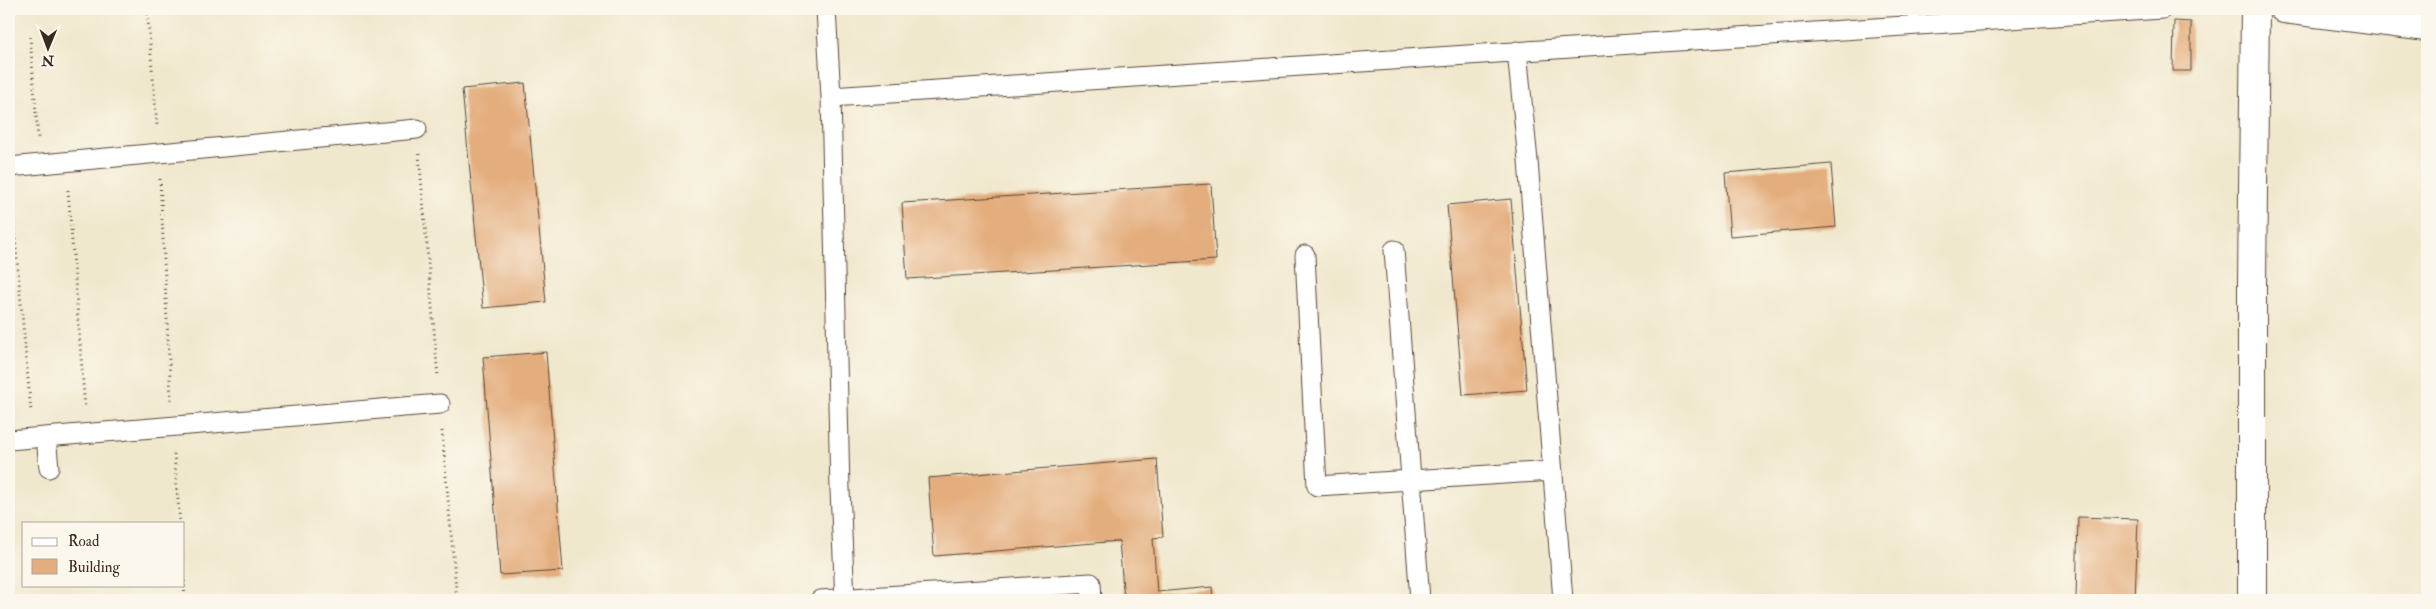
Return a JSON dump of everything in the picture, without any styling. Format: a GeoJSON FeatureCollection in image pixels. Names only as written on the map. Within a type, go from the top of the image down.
{"type":"FeatureCollection","features":[{"type":"Feature","properties":{"kind":"street"},"geometry":{"type":"LineString","coordinates":[[2252,600],[2252,283],[2256,9]]}},
{"type":"Feature","properties":{"kind":"street"},"geometry":{"type":"LineString","coordinates":[[2284,9],[2427,27]]}},
{"type":"Feature","properties":{"kind":"lane"},"geometry":{"type":"LineString","coordinates":[[826,9],[831,97],[840,490],[845,599]]}},
{"type":"Feature","properties":{"kind":"lane"},"geometry":{"type":"LineString","coordinates":[[831,97],[2162,9]]}},
{"type":"Feature","properties":{"kind":"lane"},"geometry":{"type":"LineString","coordinates":[[1517,51],[1528,161],[1563,600]]}},
{"type":"Feature","properties":{"kind":"lane"},"geometry":{"type":"LineString","coordinates":[[9,167],[417,129]]}},
{"type":"Feature","properties":{"kind":"lane"},"geometry":{"type":"LineString","coordinates":[[1394,250],[1420,600]]}},
{"type":"Feature","properties":{"kind":"lane"},"geometry":{"type":"LineString","coordinates":[[1304,255],[1316,486],[1553,471]]}},
{"type":"Feature","properties":{"kind":"lane"},"geometry":{"type":"LineString","coordinates":[[9,440],[440,404]]}},
{"type":"Feature","properties":{"kind":"lane"},"geometry":{"type":"LineString","coordinates":[[40,437],[49,468]]}},
{"type":"Feature","properties":{"kind":"lane"},"geometry":{"type":"LineString","coordinates":[[820,600],[1091,583],[1092,600]]}},
{"type":"Feature","properties":{"kind":"path"},"geometry":{"type":"LineString","coordinates":[[147,9],[159,154],[172,426],[180,522]]}},
{"type":"Feature","properties":{"kind":"path"},"geometry":{"type":"LineString","coordinates":[[30,37],[41,164]]}},
{"type":"Feature","properties":{"kind":"path"},"geometry":{"type":"LineString","coordinates":[[417,129],[458,600]]}},
{"type":"Feature","properties":{"kind":"path"},"geometry":{"type":"LineString","coordinates":[[66,162],[87,433]]}},
{"type":"Feature","properties":{"kind":"path"},"geometry":{"type":"LineString","coordinates":[[11,193],[40,437]]}},
{"type":"Feature","properties":{"kind":"path"},"geometry":{"type":"LineString","coordinates":[[184,586],[185,600]]}},
{"type":"Feature","properties":{"kind":"building"},"geometry":{"type":"Polygon","coordinates":[[[2174,21],[2191,22],[2191,71],[2173,71],[2174,21]]]}},
{"type":"Feature","properties":{"kind":"building"},"geometry":{"type":"Polygon","coordinates":[[[525,83],[546,302],[483,308],[462,89],[525,83]]]}},
{"type":"Feature","properties":{"kind":"building"},"geometry":{"type":"Polygon","coordinates":[[[1831,164],[1836,227],[1730,236],[1725,173],[1831,164]]]}},
{"type":"Feature","properties":{"kind":"building"},"geometry":{"type":"Polygon","coordinates":[[[1211,184],[1216,260],[907,279],[902,203],[1211,184]]]}},
{"type":"Feature","properties":{"kind":"building"},"geometry":{"type":"Polygon","coordinates":[[[1511,199],[1527,390],[1463,395],[1447,205],[1511,199]]]}},
{"type":"Feature","properties":{"kind":"building"},"geometry":{"type":"Polygon","coordinates":[[[546,352],[563,571],[500,575],[483,357],[546,352]]]}},
{"type":"Feature","properties":{"kind":"building"},"geometry":{"type":"Polygon","coordinates":[[[1157,459],[1163,537],[1153,538],[1157,592],[1212,587],[1213,600],[1124,600],[1119,541],[934,556],[928,478],[1157,459]]]}},
{"type":"Feature","properties":{"kind":"building"},"geometry":{"type":"Polygon","coordinates":[[[2078,517],[2138,519],[2135,600],[2076,600],[2078,517]]]}}]}
